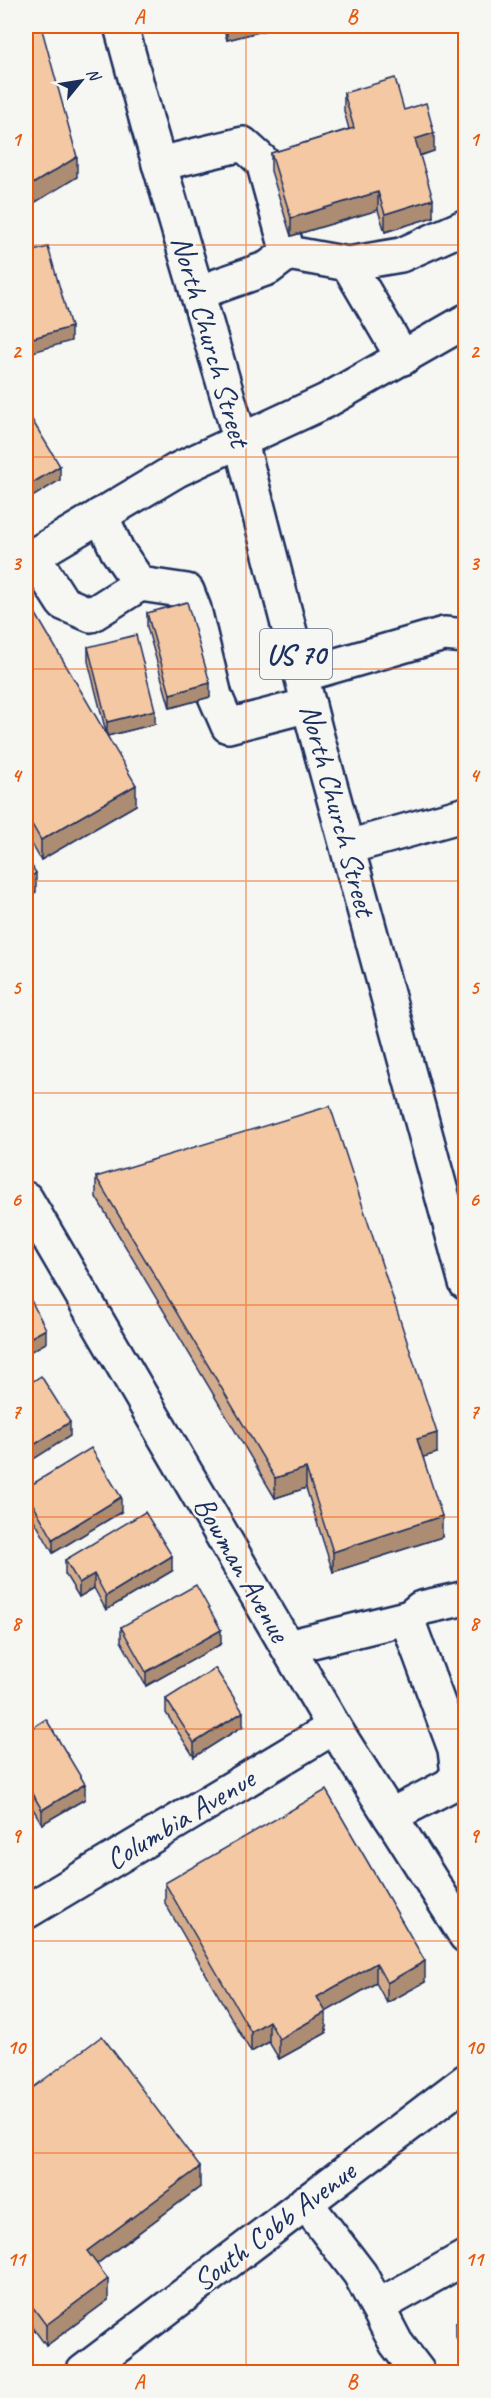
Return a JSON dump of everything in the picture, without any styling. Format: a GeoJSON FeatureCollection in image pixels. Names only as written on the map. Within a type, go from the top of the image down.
{"type":"FeatureCollection","features":[{"type":"Feature","properties":{"kind":"street","name":"North Church Street"},"geometry":{"type":"LineString","coordinates":[[121,26],[241,442],[348,847],[457,1219],[465,1283]]}},
{"type":"Feature","properties":{"kind":"street"},"geometry":{"type":"LineString","coordinates":[[159,164],[243,144],[263,162],[288,253]]}},
{"type":"Feature","properties":{"kind":"street"},"geometry":{"type":"LineString","coordinates":[[197,293],[268,268],[288,253],[348,264],[401,255],[465,226]]}},
{"type":"Feature","properties":{"kind":"street"},"geometry":{"type":"LineString","coordinates":[[348,264],[403,358]]}},
{"type":"Feature","properties":{"kind":"street"},"geometry":{"type":"LineString","coordinates":[[463,328],[326,401],[177,471],[29,558],[63,603],[91,615],[140,584],[187,591],[194,609],[215,696],[228,726],[305,690],[444,634],[465,636]]}},
{"type":"Feature","properties":{"kind":"street"},"geometry":{"type":"LineString","coordinates":[[101,515],[117,550],[140,584]]}},
{"type":"Feature","properties":{"kind":"street"},"geometry":{"type":"LineString","coordinates":[[348,847],[465,814]]}},
{"type":"Feature","properties":{"kind":"street","name":"Bowman Avenue"},"geometry":{"type":"LineString","coordinates":[[26,1199],[35,1237],[288,1647],[334,1727],[465,1936]]}},
{"type":"Feature","properties":{"kind":"street"},"geometry":{"type":"LineString","coordinates":[[288,1647],[410,1617],[421,1608],[465,1598]]}},
{"type":"Feature","properties":{"kind":"street"},"geometry":{"type":"LineString","coordinates":[[390,1816],[448,1786],[458,1775],[455,1749],[410,1627],[410,1617]]}},
{"type":"Feature","properties":{"kind":"street","name":"Columbia Avenue"},"geometry":{"type":"LineString","coordinates":[[26,1912],[334,1727]]}},
{"type":"Feature","properties":{"kind":"street","name":"South Cobb Avenue"},"geometry":{"type":"LineString","coordinates":[[83,2373],[465,2081]]}},
{"type":"Feature","properties":{"kind":"street"},"geometry":{"type":"LineString","coordinates":[[304,2202],[360,2274],[396,2343],[418,2373]]}},
{"type":"Feature","properties":{"kind":"street"},"geometry":{"type":"LineString","coordinates":[[377,2307],[465,2257]]}},
{"type":"Feature","properties":{"kind":"building"},"geometry":{"type":"Polygon","coordinates":[[[26,26],[41,26],[77,157],[26,188],[26,26]]]}},
{"type":"Feature","properties":{"kind":"building"},"geometry":{"type":"Polygon","coordinates":[[[395,78],[404,110],[426,103],[434,133],[415,139],[433,199],[385,214],[378,192],[291,218],[271,153],[354,128],[344,93],[395,78]]]}},
{"type":"Feature","properties":{"kind":"building"},"geometry":{"type":"Polygon","coordinates":[[[48,247],[71,327],[26,340],[26,253],[48,247]]]}},
{"type":"Feature","properties":{"kind":"building"},"geometry":{"type":"Polygon","coordinates":[[[26,410],[60,466],[26,487],[26,410]]]}},
{"type":"Feature","properties":{"kind":"building"},"geometry":{"type":"Polygon","coordinates":[[[187,602],[210,683],[170,694],[147,613],[187,602]]]}},
{"type":"Feature","properties":{"kind":"building"},"geometry":{"type":"Polygon","coordinates":[[[30,604],[136,785],[41,840],[26,814],[26,606],[30,604]]]}},
{"type":"Feature","properties":{"kind":"building"},"geometry":{"type":"Polygon","coordinates":[[[136,635],[155,710],[107,722],[88,647],[136,635]]]}},
{"type":"Feature","properties":{"kind":"building"},"geometry":{"type":"Polygon","coordinates":[[[26,856],[36,873],[26,880],[26,856]]]}},
{"type":"Feature","properties":{"kind":"building"},"geometry":{"type":"Polygon","coordinates":[[[330,1106],[437,1433],[417,1439],[442,1516],[333,1552],[306,1468],[275,1478],[96,1177],[330,1106]]]}},
{"type":"Feature","properties":{"kind":"building"},"geometry":{"type":"Polygon","coordinates":[[[26,1291],[46,1329],[26,1340],[26,1291]]]}},
{"type":"Feature","properties":{"kind":"building"},"geometry":{"type":"Polygon","coordinates":[[[41,1376],[70,1422],[26,1450],[26,1386],[41,1376]]]}},
{"type":"Feature","properties":{"kind":"building"},"geometry":{"type":"Polygon","coordinates":[[[91,1448],[121,1497],[53,1539],[26,1492],[26,1488],[91,1448]]]}},
{"type":"Feature","properties":{"kind":"building"},"geometry":{"type":"Polygon","coordinates":[[[145,1512],[172,1556],[106,1596],[94,1574],[79,1583],[65,1560],[145,1512]]]}},
{"type":"Feature","properties":{"kind":"building"},"geometry":{"type":"Polygon","coordinates":[[[196,1585],[221,1630],[146,1672],[121,1627],[196,1585]]]}},
{"type":"Feature","properties":{"kind":"building"},"geometry":{"type":"Polygon","coordinates":[[[215,1668],[243,1712],[194,1743],[166,1699],[215,1668]]]}},
{"type":"Feature","properties":{"kind":"building"},"geometry":{"type":"Polygon","coordinates":[[[46,1719],[85,1784],[42,1810],[26,1783],[26,1732],[46,1719]]]}},
{"type":"Feature","properties":{"kind":"building"},"geometry":{"type":"Polygon","coordinates":[[[326,1790],[425,1961],[387,1983],[376,1963],[317,1997],[326,2012],[279,2039],[269,2021],[251,2032],[165,1883],[326,1790]]]}},
{"type":"Feature","properties":{"kind":"building"},"geometry":{"type":"Polygon","coordinates":[[[102,2036],[200,2167],[87,2251],[108,2279],[46,2325],[26,2298],[26,2093],[102,2036]]]}},
{"type":"Feature","properties":{"kind":"building"},"geometry":{"type":"Polygon","coordinates":[[[465,2317],[465,2340],[456,2323],[465,2317]]]}}]}
